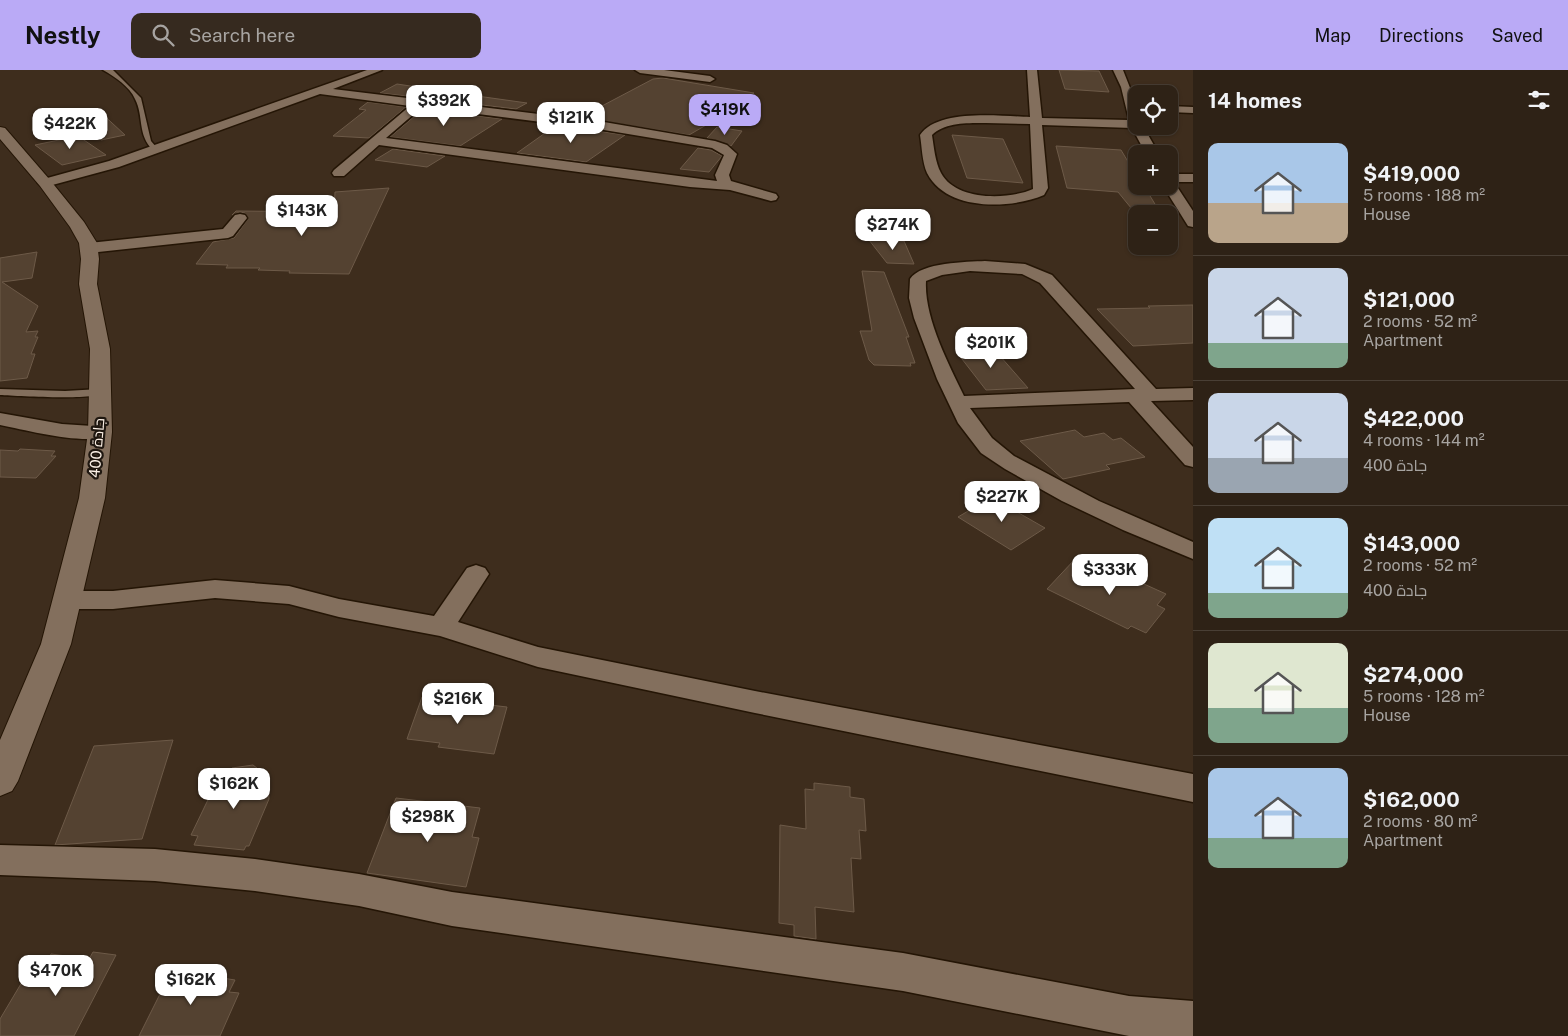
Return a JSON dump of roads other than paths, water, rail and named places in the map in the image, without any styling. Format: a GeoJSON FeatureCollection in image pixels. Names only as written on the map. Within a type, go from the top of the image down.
{"type":"FeatureCollection","features":[{"type":"Feature","properties":{"kind":"main road","name":"جادة 400"},"geometry":{"type":"LineString","coordinates":[[0,131],[45,183],[78,226],[89,248],[88,284],[100,349],[100,432],[92,498],[56,644],[8,741],[0,781]]}},
{"type":"Feature","properties":{"kind":"street"},"geometry":{"type":"LineString","coordinates":[[45,183],[103,168],[377,70]]}},
{"type":"Feature","properties":{"kind":"street"},"geometry":{"type":"LineString","coordinates":[[640,70],[710,79]]}},
{"type":"Feature","properties":{"kind":"street"},"geometry":{"type":"LineString","coordinates":[[1032,70],[1036,121],[1041,188],[1040,192],[1033,196],[1003,200],[966,196],[945,187],[934,173],[926,135],[929,130],[937,126],[974,120],[1036,121],[1128,125]]}},
{"type":"Feature","properties":{"kind":"street"},"geometry":{"type":"LineString","coordinates":[[1118,70],[1128,94]]}},
{"type":"Feature","properties":{"kind":"street"},"geometry":{"type":"LineString","coordinates":[[320,91],[604,126],[715,145],[731,154],[722,175],[723,182],[728,186]]}},
{"type":"Feature","properties":{"kind":"street"},"geometry":{"type":"LineString","coordinates":[[339,173],[419,104]]}},
{"type":"Feature","properties":{"kind":"street"},"geometry":{"type":"LineString","coordinates":[[1178,109],[1193,110]]}},
{"type":"Feature","properties":{"kind":"street"},"geometry":{"type":"LineString","coordinates":[[377,140],[682,182],[728,186],[771,197]]}},
{"type":"Feature","properties":{"kind":"street"},"geometry":{"type":"LineString","coordinates":[[1178,178],[1193,178]]}},
{"type":"Feature","properties":{"kind":"street"},"geometry":{"type":"LineString","coordinates":[[1175,195],[1193,223]]}},
{"type":"Feature","properties":{"kind":"street"},"geometry":{"type":"LineString","coordinates":[[89,248],[228,233],[240,218]]}},
{"type":"Feature","properties":{"kind":"street"},"geometry":{"type":"LineString","coordinates":[[1193,460],[1046,279],[1035,273],[1017,268],[972,268],[934,271],[918,279],[917,289],[931,340],[956,402],[962,414],[985,444],[1002,458],[1045,483],[1106,513],[1193,551]]}},
{"type":"Feature","properties":{"kind":"street"},"geometry":{"type":"LineString","coordinates":[[956,402],[1193,394]]}},
{"type":"Feature","properties":{"kind":"street"},"geometry":{"type":"LineString","coordinates":[[0,419],[62,430],[100,432]]}},
{"type":"Feature","properties":{"kind":"street"},"geometry":{"type":"LineString","coordinates":[[441,627],[476,574]]}},
{"type":"Feature","properties":{"kind":"street"},"geometry":{"type":"LineString","coordinates":[[67,600],[113,600],[215,589],[290,595],[339,608],[441,627],[538,657],[754,702],[1193,788]]}},
{"type":"Feature","properties":{"kind":"street"},"geometry":{"type":"LineString","coordinates":[[0,860],[156,865],[255,875],[359,890],[452,909],[903,972],[1129,1016],[1193,1021]]}},
{"type":"Feature","properties":{"kind":"lane"},"geometry":{"type":"LineString","coordinates":[[106,70],[111,71],[122,80],[138,98],[148,142],[155,149]]}},
{"type":"Feature","properties":{"kind":"lane"},"geometry":{"type":"LineString","coordinates":[[0,392],[65,394],[100,392]]}}]}
